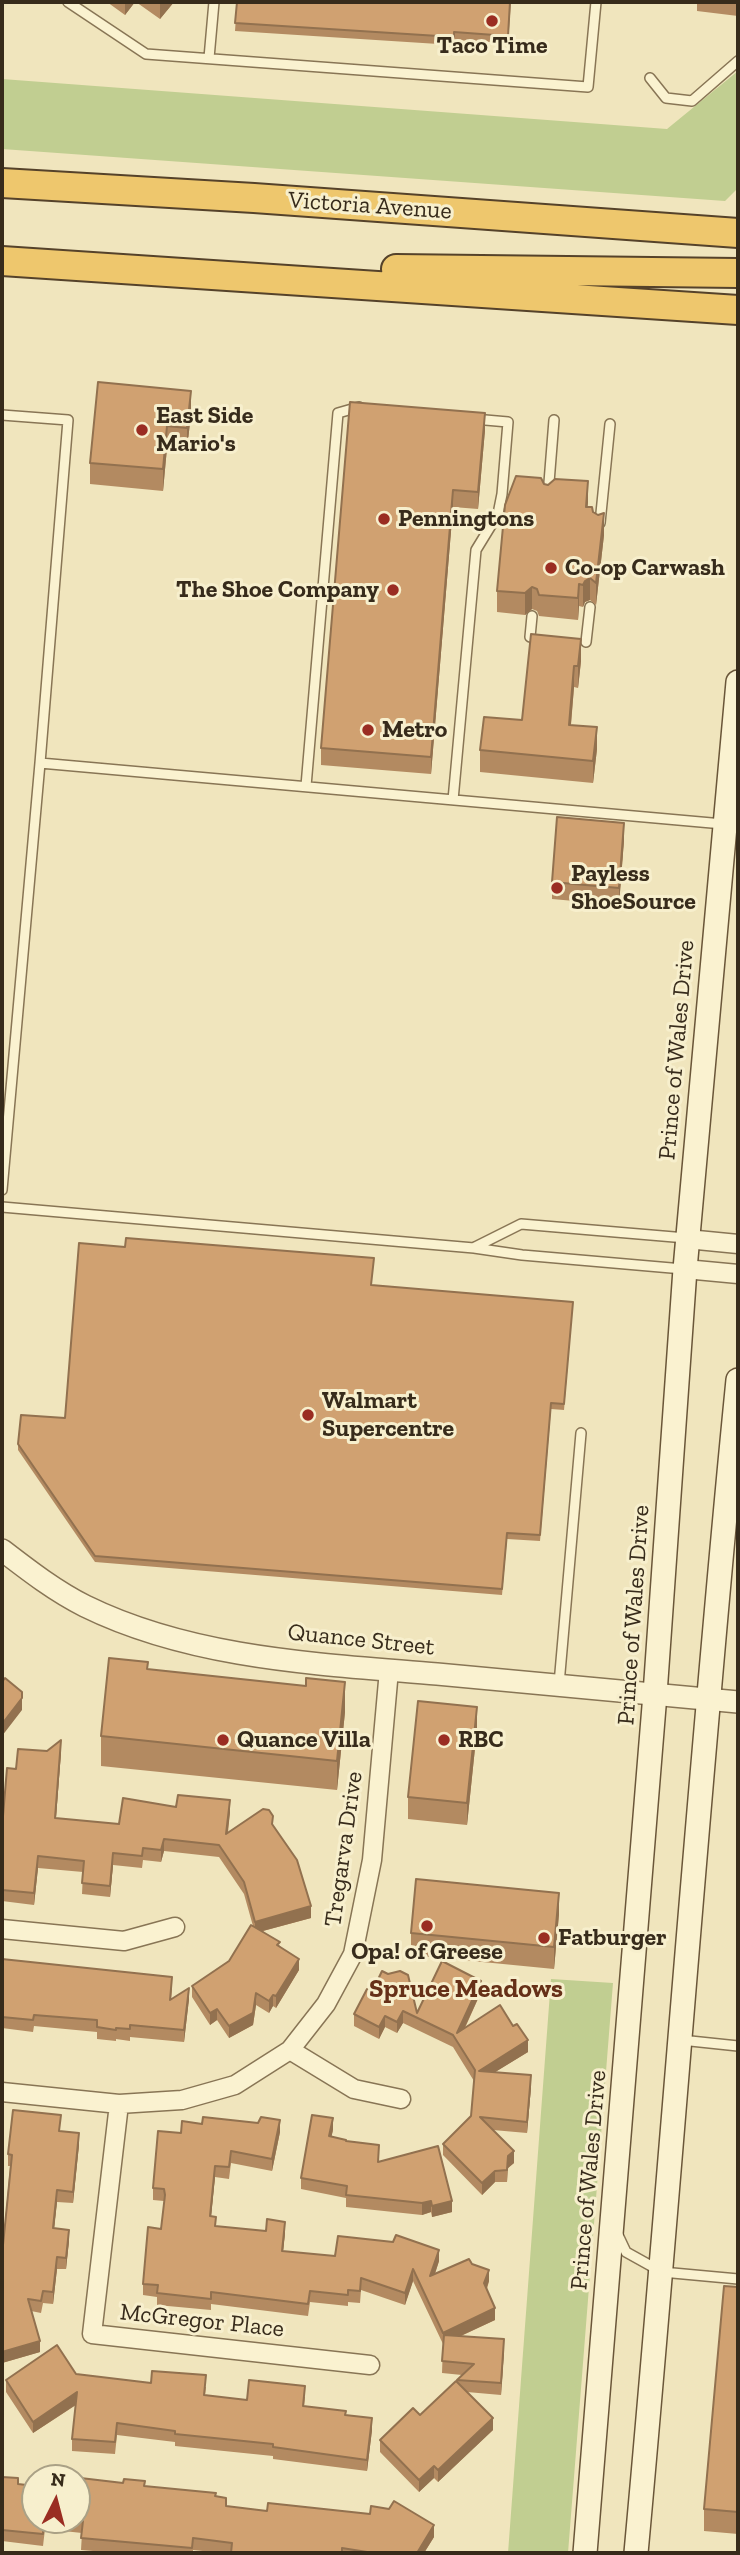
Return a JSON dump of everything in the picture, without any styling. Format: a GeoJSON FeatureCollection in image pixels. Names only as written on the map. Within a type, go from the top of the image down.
{"type":"FeatureCollection","features":[{"type":"Feature","properties":{"kind":"highway","name":"Victoria Avenue"},"geometry":{"type":"LineString","coordinates":[[2,183],[254,198],[738,233]]}},
{"type":"Feature","properties":{"kind":"highway"},"geometry":{"type":"LineString","coordinates":[[2,261],[738,310]]}},
{"type":"Feature","properties":{"kind":"highway"},"geometry":{"type":"LineString","coordinates":[[102,267],[738,273]]}},
{"type":"Feature","properties":{"kind":"main road","name":"Prince of Wales Drive"},"geometry":{"type":"LineString","coordinates":[[585,2553],[654,1694],[687,1239],[738,682]]}},
{"type":"Feature","properties":{"kind":"main road"},"geometry":{"type":"LineString","coordinates":[[636,2553],[662,2272],[708,1699],[738,1380]]}},
{"type":"Feature","properties":{"kind":"street"},"geometry":{"type":"LineString","coordinates":[[687,1239],[738,1244]]}},
{"type":"Feature","properties":{"kind":"street"},"geometry":{"type":"LineString","coordinates":[[685,1269],[738,1274]]}},
{"type":"Feature","properties":{"kind":"street","name":"Quance Street"},"geometry":{"type":"LineString","coordinates":[[2,1550],[43,1581],[85,1606],[132,1626],[178,1641],[245,1653],[389,1670],[738,1702]]}},
{"type":"Feature","properties":{"kind":"street","name":"Tregarva Drive"},"geometry":{"type":"LineString","coordinates":[[2,2092],[119,2104],[182,2100],[235,2085],[290,2050],[326,2004],[353,1954],[372,1860],[389,1670]]}},
{"type":"Feature","properties":{"kind":"street"},"geometry":{"type":"LineString","coordinates":[[2,1929],[124,1941],[175,1927]]}},
{"type":"Feature","properties":{"kind":"street"},"geometry":{"type":"LineString","coordinates":[[290,2050],[354,2089],[401,2099]]}},
{"type":"Feature","properties":{"kind":"street","name":"McGregor Place"},"geometry":{"type":"LineString","coordinates":[[119,2104],[92,2333],[370,2365]]}},
{"type":"Feature","properties":{"kind":"lane"},"geometry":{"type":"LineString","coordinates":[[68,2],[146,54],[588,87],[596,2]]}},
{"type":"Feature","properties":{"kind":"lane"},"geometry":{"type":"LineString","coordinates":[[209,58],[214,2]]}},
{"type":"Feature","properties":{"kind":"lane"},"geometry":{"type":"LineString","coordinates":[[650,78],[666,99],[692,102],[738,61]]}},
{"type":"Feature","properties":{"kind":"lane"},"geometry":{"type":"LineString","coordinates":[[306,786],[338,413],[355,407],[367,408]]}},
{"type":"Feature","properties":{"kind":"lane"},"geometry":{"type":"LineString","coordinates":[[2,415],[68,420],[2,1190]]}},
{"type":"Feature","properties":{"kind":"lane"},"geometry":{"type":"LineString","coordinates":[[453,800],[477,550],[498,514],[508,422],[470,418]]}},
{"type":"Feature","properties":{"kind":"lane"},"geometry":{"type":"LineString","coordinates":[[548,500],[554,420]]}},
{"type":"Feature","properties":{"kind":"lane"},"geometry":{"type":"LineString","coordinates":[[599,530],[610,424]]}},
{"type":"Feature","properties":{"kind":"lane"},"geometry":{"type":"LineString","coordinates":[[586,642],[590,607]]}},
{"type":"Feature","properties":{"kind":"lane"},"geometry":{"type":"LineString","coordinates":[[530,637],[532,616]]}},
{"type":"Feature","properties":{"kind":"lane"},"geometry":{"type":"LineString","coordinates":[[40,763],[723,824]]}},
{"type":"Feature","properties":{"kind":"lane"},"geometry":{"type":"LineString","coordinates":[[2,1207],[685,1269]]}},
{"type":"Feature","properties":{"kind":"lane"},"geometry":{"type":"LineString","coordinates":[[474,1248],[521,1224],[687,1239]]}},
{"type":"Feature","properties":{"kind":"lane"},"geometry":{"type":"LineString","coordinates":[[559,1686],[581,1433]]}},
{"type":"Feature","properties":{"kind":"lane"},"geometry":{"type":"LineString","coordinates":[[681,2040],[738,2046]]}},
{"type":"Feature","properties":{"kind":"lane"},"geometry":{"type":"LineString","coordinates":[[611,2221],[626,2252],[662,2272],[738,2279]]}},
{"type":"Feature","properties":{"kind":"green space"},"geometry":{"type":"Polygon","coordinates":[[[738,71],[738,188],[725,201],[2,149],[2,79],[667,129],[738,71]]]}},
{"type":"Feature","properties":{"kind":"green space"},"geometry":{"type":"Polygon","coordinates":[[[551,1979],[613,1983],[568,2553],[508,2553],[551,1979]]]}},
{"type":"Feature","properties":{"kind":"building"},"geometry":{"type":"Polygon","coordinates":[[[237,2],[510,2],[508,36],[454,32],[454,37],[235,23],[237,2]]]}},
{"type":"Feature","properties":{"kind":"building","name":"East Side Mario's"},"geometry":{"type":"Polygon","coordinates":[[[98,382],[191,391],[187,428],[167,426],[163,469],[90,463],[98,382]]]}},
{"type":"Feature","properties":{"kind":"building"},"geometry":{"type":"Polygon","coordinates":[[[350,402],[485,413],[478,492],[453,490],[431,757],[321,748],[350,402]]]}},
{"type":"Feature","properties":{"kind":"building","name":"Co-op Carwash"},"geometry":{"type":"Polygon","coordinates":[[[516,476],[541,478],[544,484],[548,485],[555,479],[588,481],[586,507],[592,507],[593,512],[598,515],[604,513],[596,583],[590,578],[583,585],[579,584],[578,598],[539,595],[537,589],[532,587],[525,593],[497,591],[505,505],[516,476]]]}},
{"type":"Feature","properties":{"kind":"building"},"geometry":{"type":"Polygon","coordinates":[[[531,634],[581,639],[578,666],[574,666],[569,725],[597,727],[593,761],[480,750],[484,717],[522,720],[531,634]]]}},
{"type":"Feature","properties":{"kind":"building"},"geometry":{"type":"Polygon","coordinates":[[[557,817],[624,823],[619,888],[552,882],[557,817]]]}},
{"type":"Feature","properties":{"kind":"building","name":"Walmart Supercentre"},"geometry":{"type":"Polygon","coordinates":[[[126,1238],[374,1258],[371,1285],[573,1302],[564,1404],[551,1403],[540,1535],[507,1533],[502,1589],[95,1556],[18,1444],[21,1415],[65,1418],[79,1243],[125,1247],[126,1238]]]}},
{"type":"Feature","properties":{"kind":"building"},"geometry":{"type":"Polygon","coordinates":[[[109,1658],[148,1662],[147,1669],[306,1686],[306,1678],[345,1682],[337,1761],[101,1736],[109,1658]]]}},
{"type":"Feature","properties":{"kind":"building"},"geometry":{"type":"Polygon","coordinates":[[[5,1678],[22,1692],[22,1698],[2,1724],[2,1682],[5,1678]]]}},
{"type":"Feature","properties":{"kind":"building"},"geometry":{"type":"Polygon","coordinates":[[[418,1701],[477,1707],[467,1803],[408,1797],[418,1701]]]}},
{"type":"Feature","properties":{"kind":"building"},"geometry":{"type":"Polygon","coordinates":[[[61,1740],[55,1818],[119,1824],[123,1798],[176,1807],[178,1795],[230,1800],[226,1834],[263,1809],[269,1810],[273,1816],[272,1824],[297,1860],[311,1906],[255,1922],[244,1882],[219,1845],[164,1839],[161,1850],[143,1848],[142,1856],[113,1853],[110,1886],[82,1883],[84,1861],[38,1856],[34,1893],[2,1890],[2,1816],[7,1768],[16,1769],[18,1749],[47,1751],[61,1740]]]}},
{"type":"Feature","properties":{"kind":"building"},"geometry":{"type":"Polygon","coordinates":[[[416,1879],[559,1893],[554,1947],[411,1933],[416,1879]]]}},
{"type":"Feature","properties":{"kind":"building"},"geometry":{"type":"Polygon","coordinates":[[[251,1925],[280,1942],[277,1945],[299,1959],[276,1996],[273,1995],[269,2001],[256,1993],[253,2013],[229,2026],[217,2009],[210,2013],[192,1986],[229,1961],[251,1925]]]}},
{"type":"Feature","properties":{"kind":"building"},"geometry":{"type":"Polygon","coordinates":[[[2,1959],[172,1977],[170,2000],[189,1988],[184,2030],[130,2025],[130,2029],[116,2030],[97,2027],[97,2020],[34,2015],[33,2020],[2,2017],[2,1959]]]}},
{"type":"Feature","properties":{"kind":"building"},"geometry":{"type":"Polygon","coordinates":[[[442,1961],[481,1981],[457,2033],[500,2005],[513,2026],[517,2024],[528,2040],[479,2071],[531,2075],[527,2122],[480,2117],[514,2151],[508,2156],[507,2170],[495,2171],[482,2183],[443,2144],[471,2116],[475,2070],[453,2035],[403,2011],[397,2022],[385,2016],[379,2027],[354,2014],[367,1989],[372,1992],[382,1971],[388,1974],[400,1971],[408,1975],[417,2013],[442,1961]]]}},
{"type":"Feature","properties":{"kind":"building"},"geometry":{"type":"Polygon","coordinates":[[[13,2110],[61,2115],[59,2131],[79,2133],[73,2192],[57,2190],[53,2228],[69,2230],[66,2258],[57,2257],[53,2292],[43,2291],[41,2301],[28,2299],[40,2341],[2,2352],[2,2255],[12,2155],[8,2154],[13,2110]]]}},
{"type":"Feature","properties":{"kind":"building"},"geometry":{"type":"Polygon","coordinates":[[[312,2115],[333,2118],[329,2136],[379,2145],[378,2162],[438,2146],[452,2201],[432,2206],[431,2201],[422,2203],[346,2195],[347,2186],[301,2178],[312,2115]]]}},
{"type":"Feature","properties":{"kind":"building"},"geometry":{"type":"Polygon","coordinates":[[[203,2117],[258,2123],[261,2117],[280,2120],[272,2159],[231,2151],[229,2167],[215,2166],[210,2216],[216,2217],[215,2226],[266,2231],[267,2219],[285,2222],[282,2251],[335,2256],[338,2236],[393,2242],[396,2235],[439,2250],[430,2276],[469,2259],[472,2264],[489,2270],[484,2283],[495,2308],[443,2333],[413,2269],[405,2293],[361,2278],[360,2291],[348,2290],[348,2295],[310,2291],[308,2304],[211,2292],[211,2299],[157,2293],[158,2285],[143,2284],[148,2227],[161,2229],[165,2195],[164,2189],[153,2188],[158,2131],[181,2133],[182,2121],[202,2124],[203,2117]]]}},
{"type":"Feature","properties":{"kind":"building"},"geometry":{"type":"Polygon","coordinates":[[[724,2286],[738,2287],[738,2512],[704,2509],[724,2286]]]}},
{"type":"Feature","properties":{"kind":"building"},"geometry":{"type":"Polygon","coordinates":[[[444,2335],[504,2339],[501,2383],[457,2380],[474,2364],[442,2361],[444,2335]]]}},
{"type":"Feature","properties":{"kind":"building"},"geometry":{"type":"Polygon","coordinates":[[[57,2345],[76,2374],[151,2383],[152,2371],[206,2375],[204,2395],[247,2400],[249,2380],[305,2386],[303,2406],[346,2411],[345,2415],[372,2418],[367,2460],[273,2447],[273,2444],[175,2434],[175,2431],[117,2423],[115,2442],[72,2439],[77,2392],[33,2422],[6,2380],[57,2345]]]}},
{"type":"Feature","properties":{"kind":"building"},"geometry":{"type":"Polygon","coordinates":[[[456,2381],[493,2418],[438,2470],[434,2466],[419,2480],[380,2440],[413,2408],[420,2415],[456,2381]]]}},
{"type":"Feature","properties":{"kind":"building"},"geometry":{"type":"Polygon","coordinates":[[[2,2477],[18,2478],[18,2484],[21,2484],[21,2532],[2,2530],[2,2477]]]}},
{"type":"Feature","properties":{"kind":"building"},"geometry":{"type":"Polygon","coordinates":[[[91,2479],[123,2483],[124,2479],[145,2481],[144,2486],[216,2493],[215,2496],[226,2498],[226,2506],[267,2511],[268,2503],[370,2514],[371,2506],[389,2509],[394,2501],[434,2525],[417,2553],[370,2553],[342,2548],[342,2553],[231,2553],[232,2543],[193,2538],[192,2548],[81,2538],[81,2534],[91,2534],[91,2479]]]}},
{"type":"Feature","properties":{"kind":"place","name":"Taco Time"},"geometry":{"type":"Point","coordinates":[492,21]}},
{"type":"Feature","properties":{"kind":"place","name":"East Side Mario's"},"geometry":{"type":"Point","coordinates":[142,430]}},
{"type":"Feature","properties":{"kind":"place","name":"Penningtons"},"geometry":{"type":"Point","coordinates":[384,519]}},
{"type":"Feature","properties":{"kind":"place","name":"Co-op Carwash"},"geometry":{"type":"Point","coordinates":[551,568]}},
{"type":"Feature","properties":{"kind":"place","name":"The Shoe Company"},"geometry":{"type":"Point","coordinates":[393,590]}},
{"type":"Feature","properties":{"kind":"place","name":"Metro"},"geometry":{"type":"Point","coordinates":[368,730]}},
{"type":"Feature","properties":{"kind":"place","name":"Payless ShoeSource"},"geometry":{"type":"Point","coordinates":[557,888]}},
{"type":"Feature","properties":{"kind":"place","name":"Walmart Supercentre"},"geometry":{"type":"Point","coordinates":[308,1415]}},
{"type":"Feature","properties":{"kind":"place","name":"Quance Villa"},"geometry":{"type":"Point","coordinates":[223,1740]}},
{"type":"Feature","properties":{"kind":"place","name":"RBC"},"geometry":{"type":"Point","coordinates":[444,1740]}},
{"type":"Feature","properties":{"kind":"place","name":"Opa! of Greese"},"geometry":{"type":"Point","coordinates":[427,1926]}},
{"type":"Feature","properties":{"kind":"place","name":"Fatburger"},"geometry":{"type":"Point","coordinates":[544,1938]}},
{"type":"Feature","properties":{"kind":"district","name":"Spruce Meadows"},"geometry":{"type":"Point","coordinates":[466,1990]}}]}
